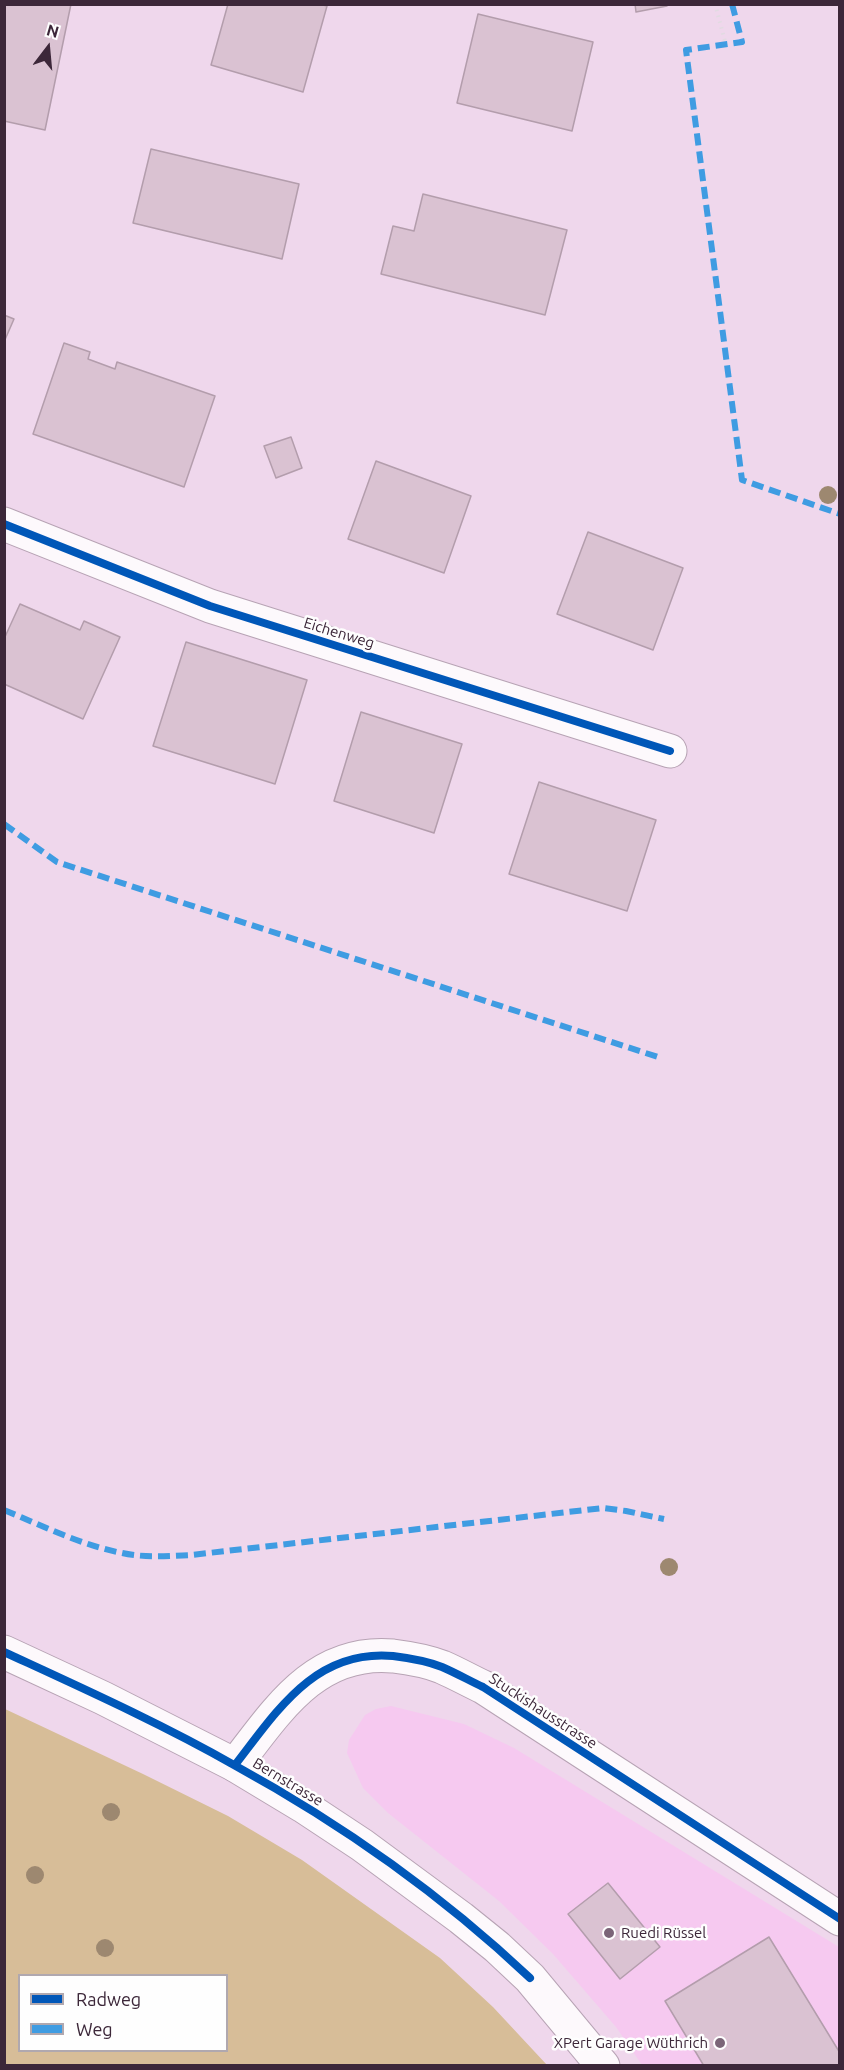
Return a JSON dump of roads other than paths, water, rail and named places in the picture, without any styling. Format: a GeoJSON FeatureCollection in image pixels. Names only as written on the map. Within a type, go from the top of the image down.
{"type":"FeatureCollection","features":[{"type":"Feature","properties":{"kind":"street","name":"Eichenweg"},"geometry":{"type":"LineString","coordinates":[[4,524],[210,606],[670,751]]}},
{"type":"Feature","properties":{"kind":"street","name":"Bernstrasse"},"geometry":{"type":"LineString","coordinates":[[4,1652],[104,1698],[235,1765],[352,1839],[497,1947],[530,1978],[603,2066]]}},
{"type":"Feature","properties":{"kind":"street","name":"Stuckishausstrasse"},"geometry":{"type":"LineString","coordinates":[[235,1765],[277,1711],[310,1679],[332,1666],[355,1657],[376,1655],[406,1658],[441,1666],[483,1687],[840,1919]]}},
{"type":"Feature","properties":{"kind":"place","name":"Ruedi Rüssel"},"geometry":{"type":"Point","coordinates":[609,1933]}},
{"type":"Feature","properties":{"kind":"place","name":"XPert Garage Wüthrich"},"geometry":{"type":"Point","coordinates":[720,2043]}}]}
